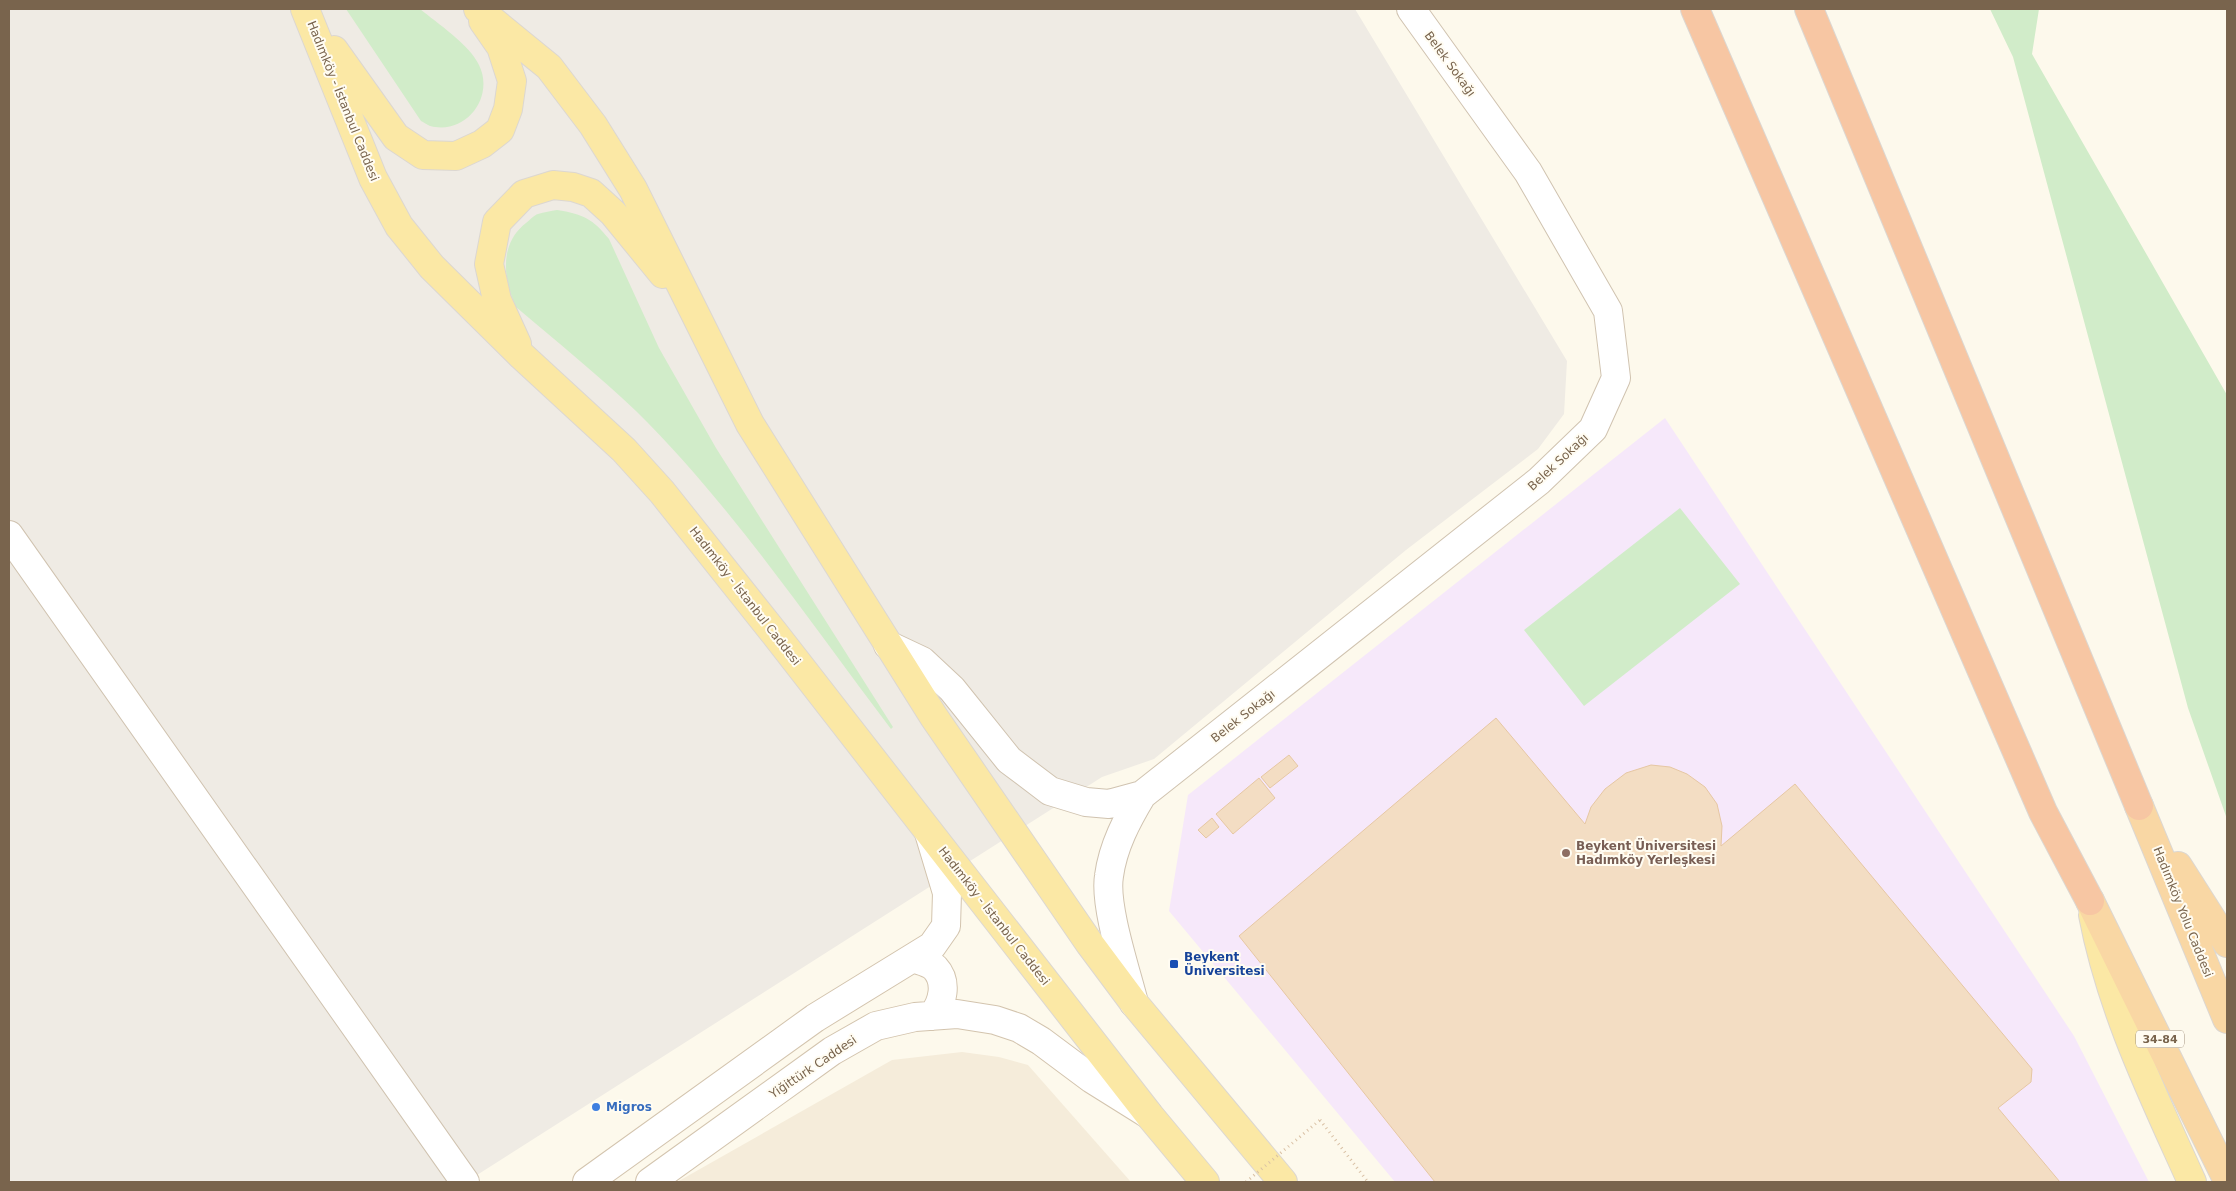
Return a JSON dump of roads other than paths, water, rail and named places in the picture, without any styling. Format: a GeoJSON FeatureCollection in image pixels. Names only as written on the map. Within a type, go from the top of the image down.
{"type":"FeatureCollection","features":[{"type":"Feature","properties":{"kind":"highway"},"geometry":{"type":"LineString","coordinates":[[1695,9],[2043,812],[2090,901]]}},
{"type":"Feature","properties":{"kind":"highway"},"geometry":{"type":"LineString","coordinates":[[1809,9],[2139,806],[2227,943]]}},
{"type":"Feature","properties":{"kind":"highway","name":"Hadımköy Yolu Caddesi"},"geometry":{"type":"LineString","coordinates":[[2139,806],[2227,1018]]}},
{"type":"Feature","properties":{"kind":"highway","name":"34-84"},"geometry":{"type":"LineString","coordinates":[[2090,901],[2227,1179]]}},
{"type":"Feature","properties":{"kind":"main road"},"geometry":{"type":"LineString","coordinates":[[307,11],[396,137],[423,155],[456,156],[482,144],[500,130],[508,109],[512,81],[501,46],[476,9]]}},
{"type":"Feature","properties":{"kind":"main road"},"geometry":{"type":"LineString","coordinates":[[476,9],[550,68],[571,94],[633,189],[750,424],[934,717],[1090,944],[1134,1003],[1283,1182]]}},
{"type":"Feature","properties":{"kind":"main road","name":"Hadımköy - İstanbul Caddesi"},"geometry":{"type":"LineString","coordinates":[[307,11],[373,178],[400,226],[432,267],[522,356],[624,450],[662,492],[775,634],[1150,1116],[1205,1182]]}},
{"type":"Feature","properties":{"kind":"main road"},"geometry":{"type":"LineString","coordinates":[[522,356],[497,300],[488,264],[497,222],[524,194],[554,185],[573,187],[590,193],[613,213],[690,305]]}},
{"type":"Feature","properties":{"kind":"main road"},"geometry":{"type":"LineString","coordinates":[[2090,901],[2100,954],[2130,1046],[2192,1182]]}},
{"type":"Feature","properties":{"kind":"street","name":"Belek Sokağı"},"geometry":{"type":"LineString","coordinates":[[1134,1003],[1112,918],[1108,877],[1123,827],[1142,795],[1540,481],[1593,429],[1616,378],[1608,311],[1528,172],[1411,9]]}},
{"type":"Feature","properties":{"kind":"street"},"geometry":{"type":"LineString","coordinates":[[9,535],[465,1182]]}},
{"type":"Feature","properties":{"kind":"street","name":"Belek Sokağı"},"geometry":{"type":"LineString","coordinates":[[888,645],[922,660],[952,689],[1009,760],[1050,792],[1086,802],[1109,804],[1142,795]]}},
{"type":"Feature","properties":{"kind":"street"},"geometry":{"type":"LineString","coordinates":[[587,1182],[815,1018],[932,946],[946,926],[947,893],[929,833]]}},
{"type":"Feature","properties":{"kind":"street"},"geometry":{"type":"LineString","coordinates":[[912,958],[927,962],[936,969],[940,980],[943,996],[940,1007],[932,1016]]}},
{"type":"Feature","properties":{"kind":"street","name":"Yiğittürk Caddesi"},"geometry":{"type":"LineString","coordinates":[[650,1182],[832,1051],[876,1026],[915,1017],[957,1014],[995,1020],[1018,1028],[1041,1041],[1092,1079],[1150,1116]]}},
{"type":"Feature","properties":{"kind":"place","name":"Beykent Üniversitesi Hadımköy Yerleşkesi"},"geometry":{"type":"Point","coordinates":[1566,853]}},
{"type":"Feature","properties":{"kind":"place","name":"Beykent Üniversitesi"},"geometry":{"type":"Point","coordinates":[1174,964]}},
{"type":"Feature","properties":{"kind":"place","name":"Migros"},"geometry":{"type":"Point","coordinates":[596,1107]}}]}
